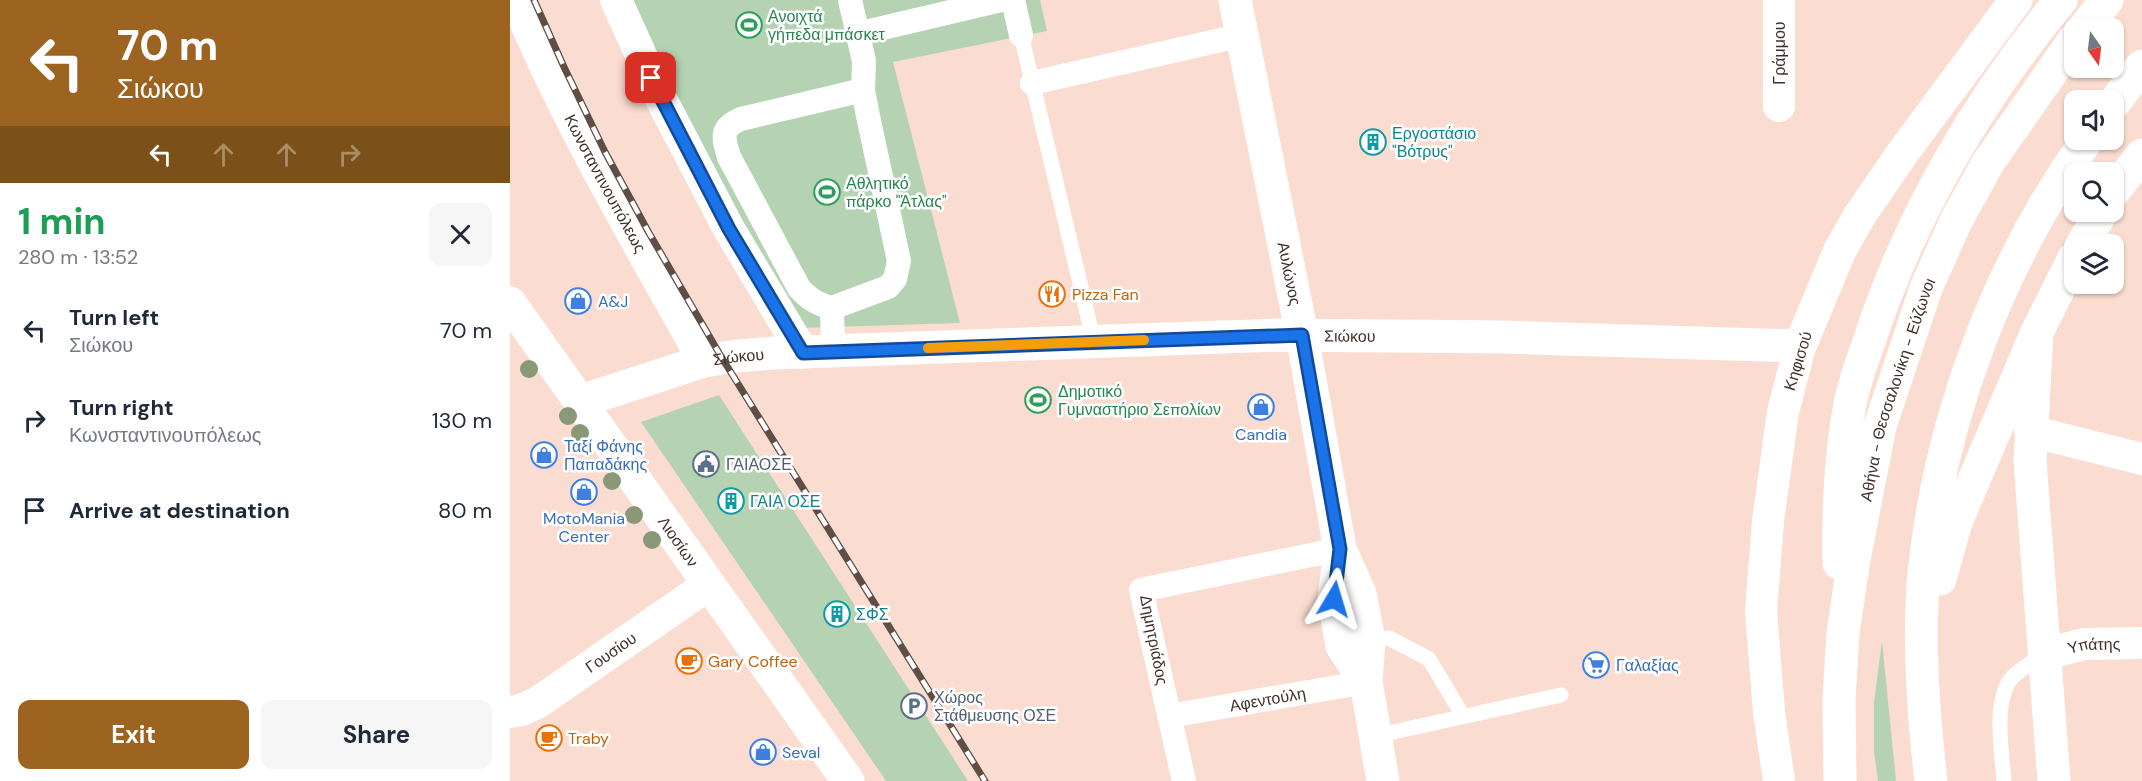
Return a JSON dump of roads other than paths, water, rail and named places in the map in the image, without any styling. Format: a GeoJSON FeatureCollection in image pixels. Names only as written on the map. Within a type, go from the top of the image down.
{"type":"FeatureCollection","features":[{"type":"Feature","properties":{"kind":"main road","name":"Αυλώνος"},"geometry":{"type":"LineString","coordinates":[[1235,0],[1302,335],[1340,549],[1360,594],[1369,640],[1366,682],[1383,781]]}},
{"type":"Feature","properties":{"kind":"main road","name":"Κηφισού"},"geometry":{"type":"LineString","coordinates":[[1800,346],[1840,250],[1860,215],[1904,151],[2016,0]]}},
{"type":"Feature","properties":{"kind":"main road"},"geometry":{"type":"LineString","coordinates":[[1843,633],[1839,579],[1838,507],[1841,460],[1851,398],[1880,309],[1925,205],[1942,175],[1983,106],[2061,0]]}},
{"type":"Feature","properties":{"kind":"main road"},"geometry":{"type":"LineString","coordinates":[[2092,18],[2107,0]]}},
{"type":"Feature","properties":{"kind":"main road","name":"Αθήνα - Θεσσαλονίκη - Εύζωνοι"},"geometry":{"type":"LineString","coordinates":[[1840,781],[1839,700],[1843,633],[1853,565],[1880,426],[1926,288],[1956,221],[1988,163],[2064,54]]}},
{"type":"Feature","properties":{"kind":"main road"},"geometry":{"type":"LineString","coordinates":[[2124,90],[2142,66]]}},
{"type":"Feature","properties":{"kind":"main road"},"geometry":{"type":"LineString","coordinates":[[1931,781],[1922,699],[1924,575],[1932,513],[1947,440],[1989,315],[2050,193],[2080,150]]}},
{"type":"Feature","properties":{"kind":"main road"},"geometry":{"type":"LineString","coordinates":[[2124,178],[2142,156]]}},
{"type":"Feature","properties":{"kind":"main road"},"geometry":{"type":"LineString","coordinates":[[1922,645],[1956,522],[2037,332],[2064,278]]}},
{"type":"Feature","properties":{"kind":"main road","name":"Λιοσίων"},"geometry":{"type":"LineString","coordinates":[[510,303],[848,781]]}},
{"type":"Feature","properties":{"kind":"main road"},"geometry":{"type":"LineString","coordinates":[[2037,332],[2030,461],[2054,781]]}},
{"type":"Feature","properties":{"kind":"main road","name":"Σιώκου"},"geometry":{"type":"LineString","coordinates":[[580,401],[704,361],[754,354],[1302,335],[1502,337],[1800,346]]}},
{"type":"Feature","properties":{"kind":"main road","name":"Αυλώνος"},"geometry":{"type":"LineString","coordinates":[[1340,549],[1334,599],[1342,646],[1366,682]]}},
{"type":"Feature","properties":{"kind":"street","name":"Κωνσταντινουπόλεως"},"geometry":{"type":"LineString","coordinates":[[516,0],[527,28],[594,163],[704,361]]}},
{"type":"Feature","properties":{"kind":"street"},"geometry":{"type":"LineString","coordinates":[[616,0],[660,97],[724,219],[818,352]]}},
{"type":"Feature","properties":{"kind":"street"},"geometry":{"type":"LineString","coordinates":[[850,0],[864,61],[863,90],[899,261],[895,279],[888,287],[832,308],[809,299],[798,288],[729,157],[724,141],[725,132],[730,124],[741,119],[863,90]]}},
{"type":"Feature","properties":{"kind":"street"},"geometry":{"type":"LineString","coordinates":[[857,34],[1001,0]]}},
{"type":"Feature","properties":{"kind":"street"},"geometry":{"type":"LineString","coordinates":[[1013,0],[1021,35]]}},
{"type":"Feature","properties":{"kind":"street","name":"Γράμμου"},"geometry":{"type":"LineString","coordinates":[[1779,0],[1779,106]]}},
{"type":"Feature","properties":{"kind":"street"},"geometry":{"type":"LineString","coordinates":[[1032,83],[1243,35]]}},
{"type":"Feature","properties":{"kind":"street"},"geometry":{"type":"LineString","coordinates":[[818,352],[832,308]]}},
{"type":"Feature","properties":{"kind":"street","name":"Κηφισού"},"geometry":{"type":"LineString","coordinates":[[1779,781],[1769,712],[1761,611],[1768,521],[1781,423],[1800,346]]}},
{"type":"Feature","properties":{"kind":"street"},"geometry":{"type":"LineString","coordinates":[[2030,431],[2142,459]]}},
{"type":"Feature","properties":{"kind":"street","name":"Δημητριάδος"},"geometry":{"type":"LineString","coordinates":[[1184,781],[1141,590],[1340,549]]}},
{"type":"Feature","properties":{"kind":"street","name":"Γουσίου"},"geometry":{"type":"LineString","coordinates":[[510,712],[522,710],[537,703],[708,585]]}},
{"type":"Feature","properties":{"kind":"street","name":"Υπάτης"},"geometry":{"type":"LineString","coordinates":[[2045,654],[2084,644],[2142,643]]}},
{"type":"Feature","properties":{"kind":"street","name":"Αφεντούλη"},"geometry":{"type":"LineString","coordinates":[[1169,716],[1366,682]]}},
{"type":"Feature","properties":{"kind":"lane"},"geometry":{"type":"LineString","coordinates":[[1021,35],[1094,342]]}},
{"type":"Feature","properties":{"kind":"lane"},"geometry":{"type":"LineString","coordinates":[[1369,640],[1389,638],[1429,659],[1463,716]]}},
{"type":"Feature","properties":{"kind":"lane"},"geometry":{"type":"LineString","coordinates":[[2004,781],[2000,738],[2001,706],[2008,682],[2045,654]]}},
{"type":"Feature","properties":{"kind":"lane"},"geometry":{"type":"LineString","coordinates":[[1375,736],[1561,694]]}},
{"type":"Feature","properties":{"kind":"railway"},"geometry":{"type":"LineString","coordinates":[[534,0],[605,152],[649,233],[722,358],[985,781]]}},
{"type":"Feature","properties":{"kind":"place","name":"Ανοιχτά γήπεδα μπάσκετ"},"geometry":{"type":"Point","coordinates":[749,25]}},
{"type":"Feature","properties":{"kind":"place","name":"Εργοστάσιο \"Βότρυς\""},"geometry":{"type":"Point","coordinates":[1373,142]}},
{"type":"Feature","properties":{"kind":"place","name":"Αθλητικό πάρκο \"Άτλας\""},"geometry":{"type":"Point","coordinates":[827,192]}},
{"type":"Feature","properties":{"kind":"place","name":"Pizza Fan"},"geometry":{"type":"Point","coordinates":[1052,294]}},
{"type":"Feature","properties":{"kind":"place","name":"A&J"},"geometry":{"type":"Point","coordinates":[578,301]}},
{"type":"Feature","properties":{"kind":"place","name":"Δημοτικό Γυμναστήριο Σεπολίων"},"geometry":{"type":"Point","coordinates":[1038,400]}},
{"type":"Feature","properties":{"kind":"place","name":"Candia"},"geometry":{"type":"Point","coordinates":[1261,407]}},
{"type":"Feature","properties":{"kind":"place","name":"Ταξί Φάνης Παπαδάκης"},"geometry":{"type":"Point","coordinates":[544,455]}},
{"type":"Feature","properties":{"kind":"place","name":"ΓΑΙΑΟΣΕ"},"geometry":{"type":"Point","coordinates":[706,464]}},
{"type":"Feature","properties":{"kind":"place","name":"MotoMania Center"},"geometry":{"type":"Point","coordinates":[584,492]}},
{"type":"Feature","properties":{"kind":"place","name":"ΓΑΙΑ ΟΣΕ"},"geometry":{"type":"Point","coordinates":[731,501]}},
{"type":"Feature","properties":{"kind":"place","name":"ΣΦΣ"},"geometry":{"type":"Point","coordinates":[837,614]}},
{"type":"Feature","properties":{"kind":"place","name":"Gary Coffee"},"geometry":{"type":"Point","coordinates":[689,661]}},
{"type":"Feature","properties":{"kind":"place","name":"Γαλαξίας"},"geometry":{"type":"Point","coordinates":[1596,665]}},
{"type":"Feature","properties":{"kind":"place","name":"Χώρος Στάθμευσης ΟΣΕ"},"geometry":{"type":"Point","coordinates":[914,706]}},
{"type":"Feature","properties":{"kind":"place","name":"Traby"},"geometry":{"type":"Point","coordinates":[549,738]}},
{"type":"Feature","properties":{"kind":"place","name":"Seval"},"geometry":{"type":"Point","coordinates":[763,752]}}]}
